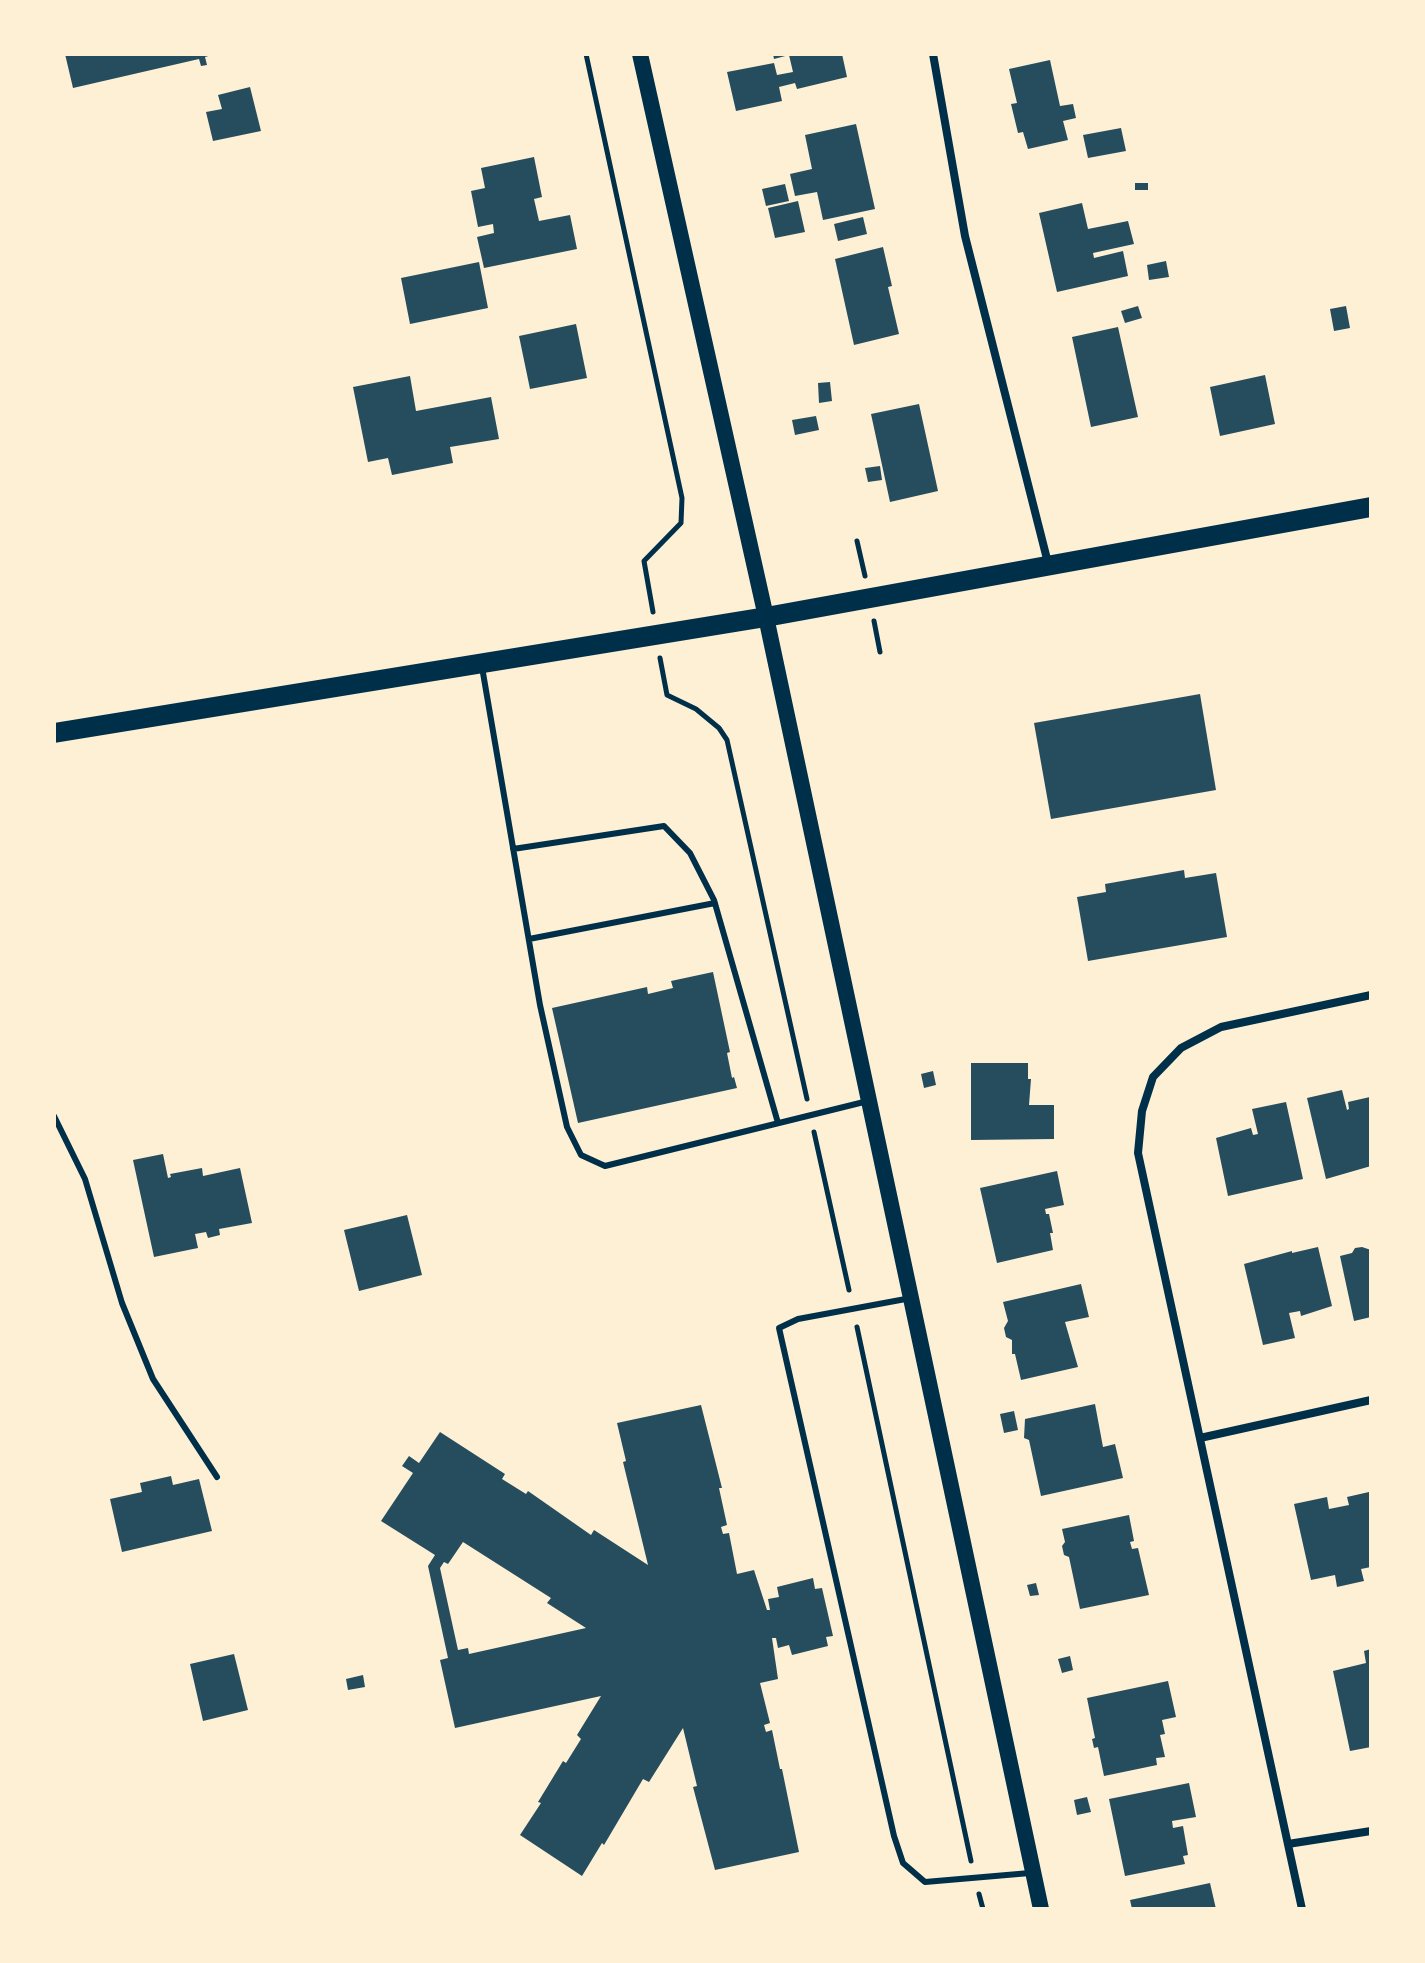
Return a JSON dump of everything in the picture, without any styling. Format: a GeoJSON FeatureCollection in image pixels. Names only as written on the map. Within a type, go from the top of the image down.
{"type":"FeatureCollection","features":[{"type":"Feature","properties":{"kind":"main road"},"geometry":{"type":"LineString","coordinates":[[640,54],[766,617],[1041,1909]]}},
{"type":"Feature","properties":{"kind":"main road"},"geometry":{"type":"LineString","coordinates":[[54,733],[766,617],[1371,507]]}},
{"type":"Feature","properties":{"kind":"street"},"geometry":{"type":"LineString","coordinates":[[933,54],[965,236],[1049,564]]}},
{"type":"Feature","properties":{"kind":"street"},"geometry":{"type":"LineString","coordinates":[[1302,1909],[1138,1153],[1142,1111],[1153,1077],[1181,1048],[1221,1027],[1371,995]]}},
{"type":"Feature","properties":{"kind":"street"},"geometry":{"type":"LineString","coordinates":[[1200,1438],[1371,1400]]}},
{"type":"Feature","properties":{"kind":"street"},"geometry":{"type":"LineString","coordinates":[[1288,1844],[1371,1831]]}},
{"type":"Feature","properties":{"kind":"lane"},"geometry":{"type":"LineString","coordinates":[[481,664],[529,939],[567,1127],[581,1155],[605,1166],[869,1101]]}},
{"type":"Feature","properties":{"kind":"lane"},"geometry":{"type":"LineString","coordinates":[[513,849],[664,826],[690,853],[715,903],[778,1123]]}},
{"type":"Feature","properties":{"kind":"lane"},"geometry":{"type":"LineString","coordinates":[[529,939],[715,903]]}},
{"type":"Feature","properties":{"kind":"lane"},"geometry":{"type":"LineString","coordinates":[[54,1116],[85,1179],[122,1303],[153,1379],[217,1477]]}},
{"type":"Feature","properties":{"kind":"lane"},"geometry":{"type":"LineString","coordinates":[[911,1298],[798,1319],[779,1328],[894,1836],[903,1863],[925,1882],[1033,1873]]}},
{"type":"Feature","properties":{"kind":"path"},"geometry":{"type":"LineString","coordinates":[[586,54],[682,498],[681,523],[644,561],[648,578]]}},
{"type":"Feature","properties":{"kind":"path"},"geometry":{"type":"LineString","coordinates":[[665,685],[667,695],[696,709],[719,728],[727,740],[801,1075]]}},
{"type":"Feature","properties":{"kind":"path"},"geometry":{"type":"LineString","coordinates":[[821,1161],[844,1267]]}},
{"type":"Feature","properties":{"kind":"path"},"geometry":{"type":"LineString","coordinates":[[862,1349],[965,1838]]}},
{"type":"Feature","properties":{"kind":"building"},"geometry":{"type":"Polygon","coordinates":[[[65,54],[212,55],[205,57],[207,65],[201,66],[199,59],[73,88],[65,54]]]}},
{"type":"Feature","properties":{"kind":"building"},"geometry":{"type":"Polygon","coordinates":[[[773,54],[842,54],[847,77],[797,89],[795,83],[779,87],[782,101],[736,111],[727,72],[774,63],[777,75],[793,72],[789,55],[774,59],[773,54]]]}},
{"type":"Feature","properties":{"kind":"building"},"geometry":{"type":"Polygon","coordinates":[[[1050,60],[1060,106],[1073,104],[1076,118],[1063,121],[1068,140],[1028,149],[1023,132],[1018,133],[1011,104],[1017,103],[1009,69],[1050,60]]]}},
{"type":"Feature","properties":{"kind":"building"},"geometry":{"type":"Polygon","coordinates":[[[250,87],[261,131],[213,141],[206,112],[222,109],[218,95],[250,87]]]}},
{"type":"Feature","properties":{"kind":"building"},"geometry":{"type":"Polygon","coordinates":[[[856,124],[875,209],[823,220],[817,192],[795,196],[790,174],[812,169],[805,135],[856,124]]]}},
{"type":"Feature","properties":{"kind":"building"},"geometry":{"type":"Polygon","coordinates":[[[1121,128],[1126,151],[1088,158],[1083,135],[1121,128]]]}},
{"type":"Feature","properties":{"kind":"building"},"geometry":{"type":"Polygon","coordinates":[[[534,157],[542,197],[534,199],[539,221],[570,215],[577,249],[484,268],[477,237],[494,233],[493,224],[478,227],[471,191],[485,188],[481,168],[534,157]]]}},
{"type":"Feature","properties":{"kind":"building"},"geometry":{"type":"Polygon","coordinates":[[[1135,183],[1148,183],[1148,190],[1135,190],[1135,183]]]}},
{"type":"Feature","properties":{"kind":"building"},"geometry":{"type":"Polygon","coordinates":[[[785,184],[789,201],[766,206],[762,189],[785,184]]]}},
{"type":"Feature","properties":{"kind":"building"},"geometry":{"type":"Polygon","coordinates":[[[798,201],[805,232],[775,238],[768,208],[798,201]]]}},
{"type":"Feature","properties":{"kind":"building"},"geometry":{"type":"Polygon","coordinates":[[[1082,203],[1088,229],[1128,221],[1134,244],[1093,253],[1094,258],[1123,251],[1128,276],[1057,292],[1039,213],[1082,203]]]}},
{"type":"Feature","properties":{"kind":"building"},"geometry":{"type":"Polygon","coordinates":[[[863,217],[867,234],[838,241],[834,224],[863,217]]]}},
{"type":"Feature","properties":{"kind":"building"},"geometry":{"type":"Polygon","coordinates":[[[883,247],[899,334],[854,345],[835,259],[883,247]]]}},
{"type":"Feature","properties":{"kind":"building"},"geometry":{"type":"Polygon","coordinates":[[[1166,261],[1169,277],[1149,280],[1147,265],[1166,261]]]}},
{"type":"Feature","properties":{"kind":"building"},"geometry":{"type":"Polygon","coordinates":[[[479,262],[488,308],[410,324],[401,278],[479,262]]]}},
{"type":"Feature","properties":{"kind":"building"},"geometry":{"type":"Polygon","coordinates":[[[1138,306],[1142,318],[1125,323],[1121,311],[1138,306]]]}},
{"type":"Feature","properties":{"kind":"building"},"geometry":{"type":"Polygon","coordinates":[[[1346,306],[1350,328],[1334,331],[1330,309],[1346,306]]]}},
{"type":"Feature","properties":{"kind":"building"},"geometry":{"type":"Polygon","coordinates":[[[576,324],[587,378],[530,389],[519,336],[576,324]]]}},
{"type":"Feature","properties":{"kind":"building"},"geometry":{"type":"Polygon","coordinates":[[[1118,327],[1138,417],[1091,427],[1072,337],[1118,327]]]}},
{"type":"Feature","properties":{"kind":"building"},"geometry":{"type":"Polygon","coordinates":[[[1265,375],[1275,424],[1220,436],[1210,387],[1265,375]]]}},
{"type":"Feature","properties":{"kind":"building"},"geometry":{"type":"Polygon","coordinates":[[[410,376],[416,411],[491,397],[499,439],[450,447],[453,463],[392,475],[388,458],[368,462],[353,387],[410,376]]]}},
{"type":"Feature","properties":{"kind":"building"},"geometry":{"type":"Polygon","coordinates":[[[830,382],[832,401],[819,403],[818,383],[830,382]]]}},
{"type":"Feature","properties":{"kind":"building"},"geometry":{"type":"Polygon","coordinates":[[[919,404],[938,491],[890,502],[871,414],[919,404]]]}},
{"type":"Feature","properties":{"kind":"building"},"geometry":{"type":"Polygon","coordinates":[[[816,416],[819,430],[795,435],[792,420],[816,416]]]}},
{"type":"Feature","properties":{"kind":"building"},"geometry":{"type":"Polygon","coordinates":[[[880,466],[882,480],[868,482],[865,468],[880,466]]]}},
{"type":"Feature","properties":{"kind":"building"},"geometry":{"type":"Polygon","coordinates":[[[1200,694],[1216,790],[1051,819],[1034,723],[1200,694]]]}},
{"type":"Feature","properties":{"kind":"building"},"geometry":{"type":"Polygon","coordinates":[[[1184,870],[1185,878],[1216,873],[1227,937],[1088,961],[1077,897],[1106,892],[1105,884],[1184,870]]]}},
{"type":"Feature","properties":{"kind":"building"},"geometry":{"type":"Polygon","coordinates":[[[713,972],[730,1052],[727,1053],[732,1078],[737,1088],[578,1123],[552,1008],[647,987],[648,994],[673,988],[671,981],[713,972]]]}},
{"type":"Feature","properties":{"kind":"building"},"geometry":{"type":"Polygon","coordinates":[[[971,1063],[1028,1063],[1028,1079],[1031,1079],[1029,1105],[1054,1105],[1054,1139],[971,1140],[971,1063]]]}},
{"type":"Feature","properties":{"kind":"building"},"geometry":{"type":"Polygon","coordinates":[[[933,1071],[936,1085],[924,1088],[921,1074],[933,1071]]]}},
{"type":"Feature","properties":{"kind":"building"},"geometry":{"type":"Polygon","coordinates":[[[1342,1090],[1347,1110],[1348,1102],[1370,1097],[1371,1166],[1326,1179],[1307,1098],[1342,1090]]]}},
{"type":"Feature","properties":{"kind":"building"},"geometry":{"type":"Polygon","coordinates":[[[1286,1102],[1303,1179],[1228,1196],[1216,1138],[1251,1128],[1253,1135],[1258,1134],[1252,1109],[1286,1102]]]}},
{"type":"Feature","properties":{"kind":"building"},"geometry":{"type":"Polygon","coordinates":[[[163,1154],[168,1178],[170,1174],[202,1168],[203,1176],[240,1168],[252,1223],[219,1229],[220,1235],[208,1238],[206,1232],[195,1234],[198,1248],[154,1257],[133,1160],[163,1154]]]}},
{"type":"Feature","properties":{"kind":"building"},"geometry":{"type":"Polygon","coordinates":[[[1057,1171],[1064,1205],[1045,1209],[1053,1233],[1050,1233],[1053,1250],[997,1263],[980,1188],[1057,1171]]]}},
{"type":"Feature","properties":{"kind":"building"},"geometry":{"type":"Polygon","coordinates":[[[407,1215],[422,1275],[359,1291],[344,1230],[407,1215]]]}},
{"type":"Feature","properties":{"kind":"building"},"geometry":{"type":"Polygon","coordinates":[[[1318,1247],[1332,1306],[1301,1316],[1300,1311],[1289,1313],[1295,1338],[1263,1345],[1244,1264],[1318,1247]]]}},
{"type":"Feature","properties":{"kind":"building"},"geometry":{"type":"Polygon","coordinates":[[[1362,1247],[1371,1250],[1371,1317],[1354,1321],[1340,1256],[1362,1247]]]}},
{"type":"Feature","properties":{"kind":"building"},"geometry":{"type":"Polygon","coordinates":[[[1081,1284],[1089,1317],[1065,1322],[1078,1367],[1021,1380],[1015,1354],[1012,1354],[1012,1340],[1006,1337],[1004,1328],[1008,1321],[1003,1302],[1081,1284]]]}},
{"type":"Feature","properties":{"kind":"building"},"geometry":{"type":"Polygon","coordinates":[[[1095,1404],[1103,1447],[1115,1444],[1123,1478],[1041,1496],[1029,1440],[1024,1438],[1025,1419],[1095,1404]]]}},
{"type":"Feature","properties":{"kind":"building"},"geometry":{"type":"Polygon","coordinates":[[[701,1405],[722,1488],[719,1488],[727,1525],[721,1527],[723,1534],[729,1533],[737,1574],[754,1570],[767,1610],[770,1610],[768,1599],[779,1597],[777,1587],[813,1578],[815,1589],[822,1588],[833,1636],[826,1637],[828,1646],[792,1655],[789,1645],[778,1648],[776,1638],[772,1638],[778,1679],[760,1683],[770,1723],[764,1725],[766,1732],[772,1730],[799,1852],[715,1870],[693,1787],[697,1786],[683,1728],[649,1782],[643,1779],[582,1876],[520,1835],[563,1761],[566,1763],[581,1739],[577,1735],[601,1696],[455,1728],[440,1660],[448,1658],[428,1566],[435,1555],[381,1521],[413,1473],[402,1466],[409,1456],[419,1463],[440,1432],[505,1474],[502,1479],[526,1494],[528,1491],[591,1535],[594,1530],[648,1565],[623,1462],[626,1461],[617,1423],[701,1405]],[[463,1542],[448,1564],[444,1562],[440,1568],[458,1650],[468,1648],[469,1654],[586,1628],[547,1603],[551,1598],[463,1542]]]}},
{"type":"Feature","properties":{"kind":"building"},"geometry":{"type":"Polygon","coordinates":[[[1014,1411],[1018,1430],[1004,1433],[1000,1414],[1014,1411]]]}},
{"type":"Feature","properties":{"kind":"building"},"geometry":{"type":"Polygon","coordinates":[[[171,1476],[173,1485],[199,1479],[212,1531],[122,1552],[110,1499],[142,1492],[140,1483],[171,1476]]]}},
{"type":"Feature","properties":{"kind":"building"},"geometry":{"type":"Polygon","coordinates":[[[1369,1492],[1371,1567],[1361,1569],[1364,1581],[1337,1587],[1335,1575],[1311,1580],[1294,1504],[1327,1497],[1329,1509],[1349,1505],[1347,1497],[1369,1492]]]}},
{"type":"Feature","properties":{"kind":"building"},"geometry":{"type":"Polygon","coordinates":[[[1129,1515],[1134,1541],[1130,1542],[1132,1549],[1138,1548],[1149,1595],[1080,1609],[1069,1557],[1064,1555],[1062,1529],[1129,1515]]]}},
{"type":"Feature","properties":{"kind":"building"},"geometry":{"type":"Polygon","coordinates":[[[1036,1583],[1039,1595],[1030,1596],[1027,1585],[1036,1583]]]}},
{"type":"Feature","properties":{"kind":"building"},"geometry":{"type":"Polygon","coordinates":[[[1371,1649],[1371,1747],[1350,1751],[1333,1671],[1366,1663],[1364,1651],[1371,1649]]]}},
{"type":"Feature","properties":{"kind":"building"},"geometry":{"type":"Polygon","coordinates":[[[234,1654],[248,1710],[203,1721],[190,1664],[234,1654]]]}},
{"type":"Feature","properties":{"kind":"building"},"geometry":{"type":"Polygon","coordinates":[[[1070,1656],[1073,1670],[1062,1673],[1058,1659],[1070,1656]]]}},
{"type":"Feature","properties":{"kind":"building"},"geometry":{"type":"Polygon","coordinates":[[[363,1675],[365,1687],[348,1690],[346,1679],[363,1675]]]}},
{"type":"Feature","properties":{"kind":"building"},"geometry":{"type":"Polygon","coordinates":[[[1168,1681],[1176,1717],[1162,1720],[1165,1734],[1160,1735],[1165,1757],[1156,1758],[1157,1765],[1104,1776],[1098,1747],[1094,1748],[1092,1739],[1095,1738],[1087,1698],[1168,1681]]]}},
{"type":"Feature","properties":{"kind":"building"},"geometry":{"type":"Polygon","coordinates":[[[1189,1783],[1196,1817],[1172,1821],[1173,1828],[1183,1826],[1188,1855],[1183,1856],[1185,1864],[1125,1876],[1109,1799],[1189,1783]]]}},
{"type":"Feature","properties":{"kind":"building"},"geometry":{"type":"Polygon","coordinates":[[[1087,1797],[1091,1812],[1077,1815],[1074,1800],[1087,1797]]]}},
{"type":"Feature","properties":{"kind":"building"},"geometry":{"type":"Polygon","coordinates":[[[1210,1883],[1216,1909],[1132,1909],[1130,1900],[1210,1883]]]}}]}
